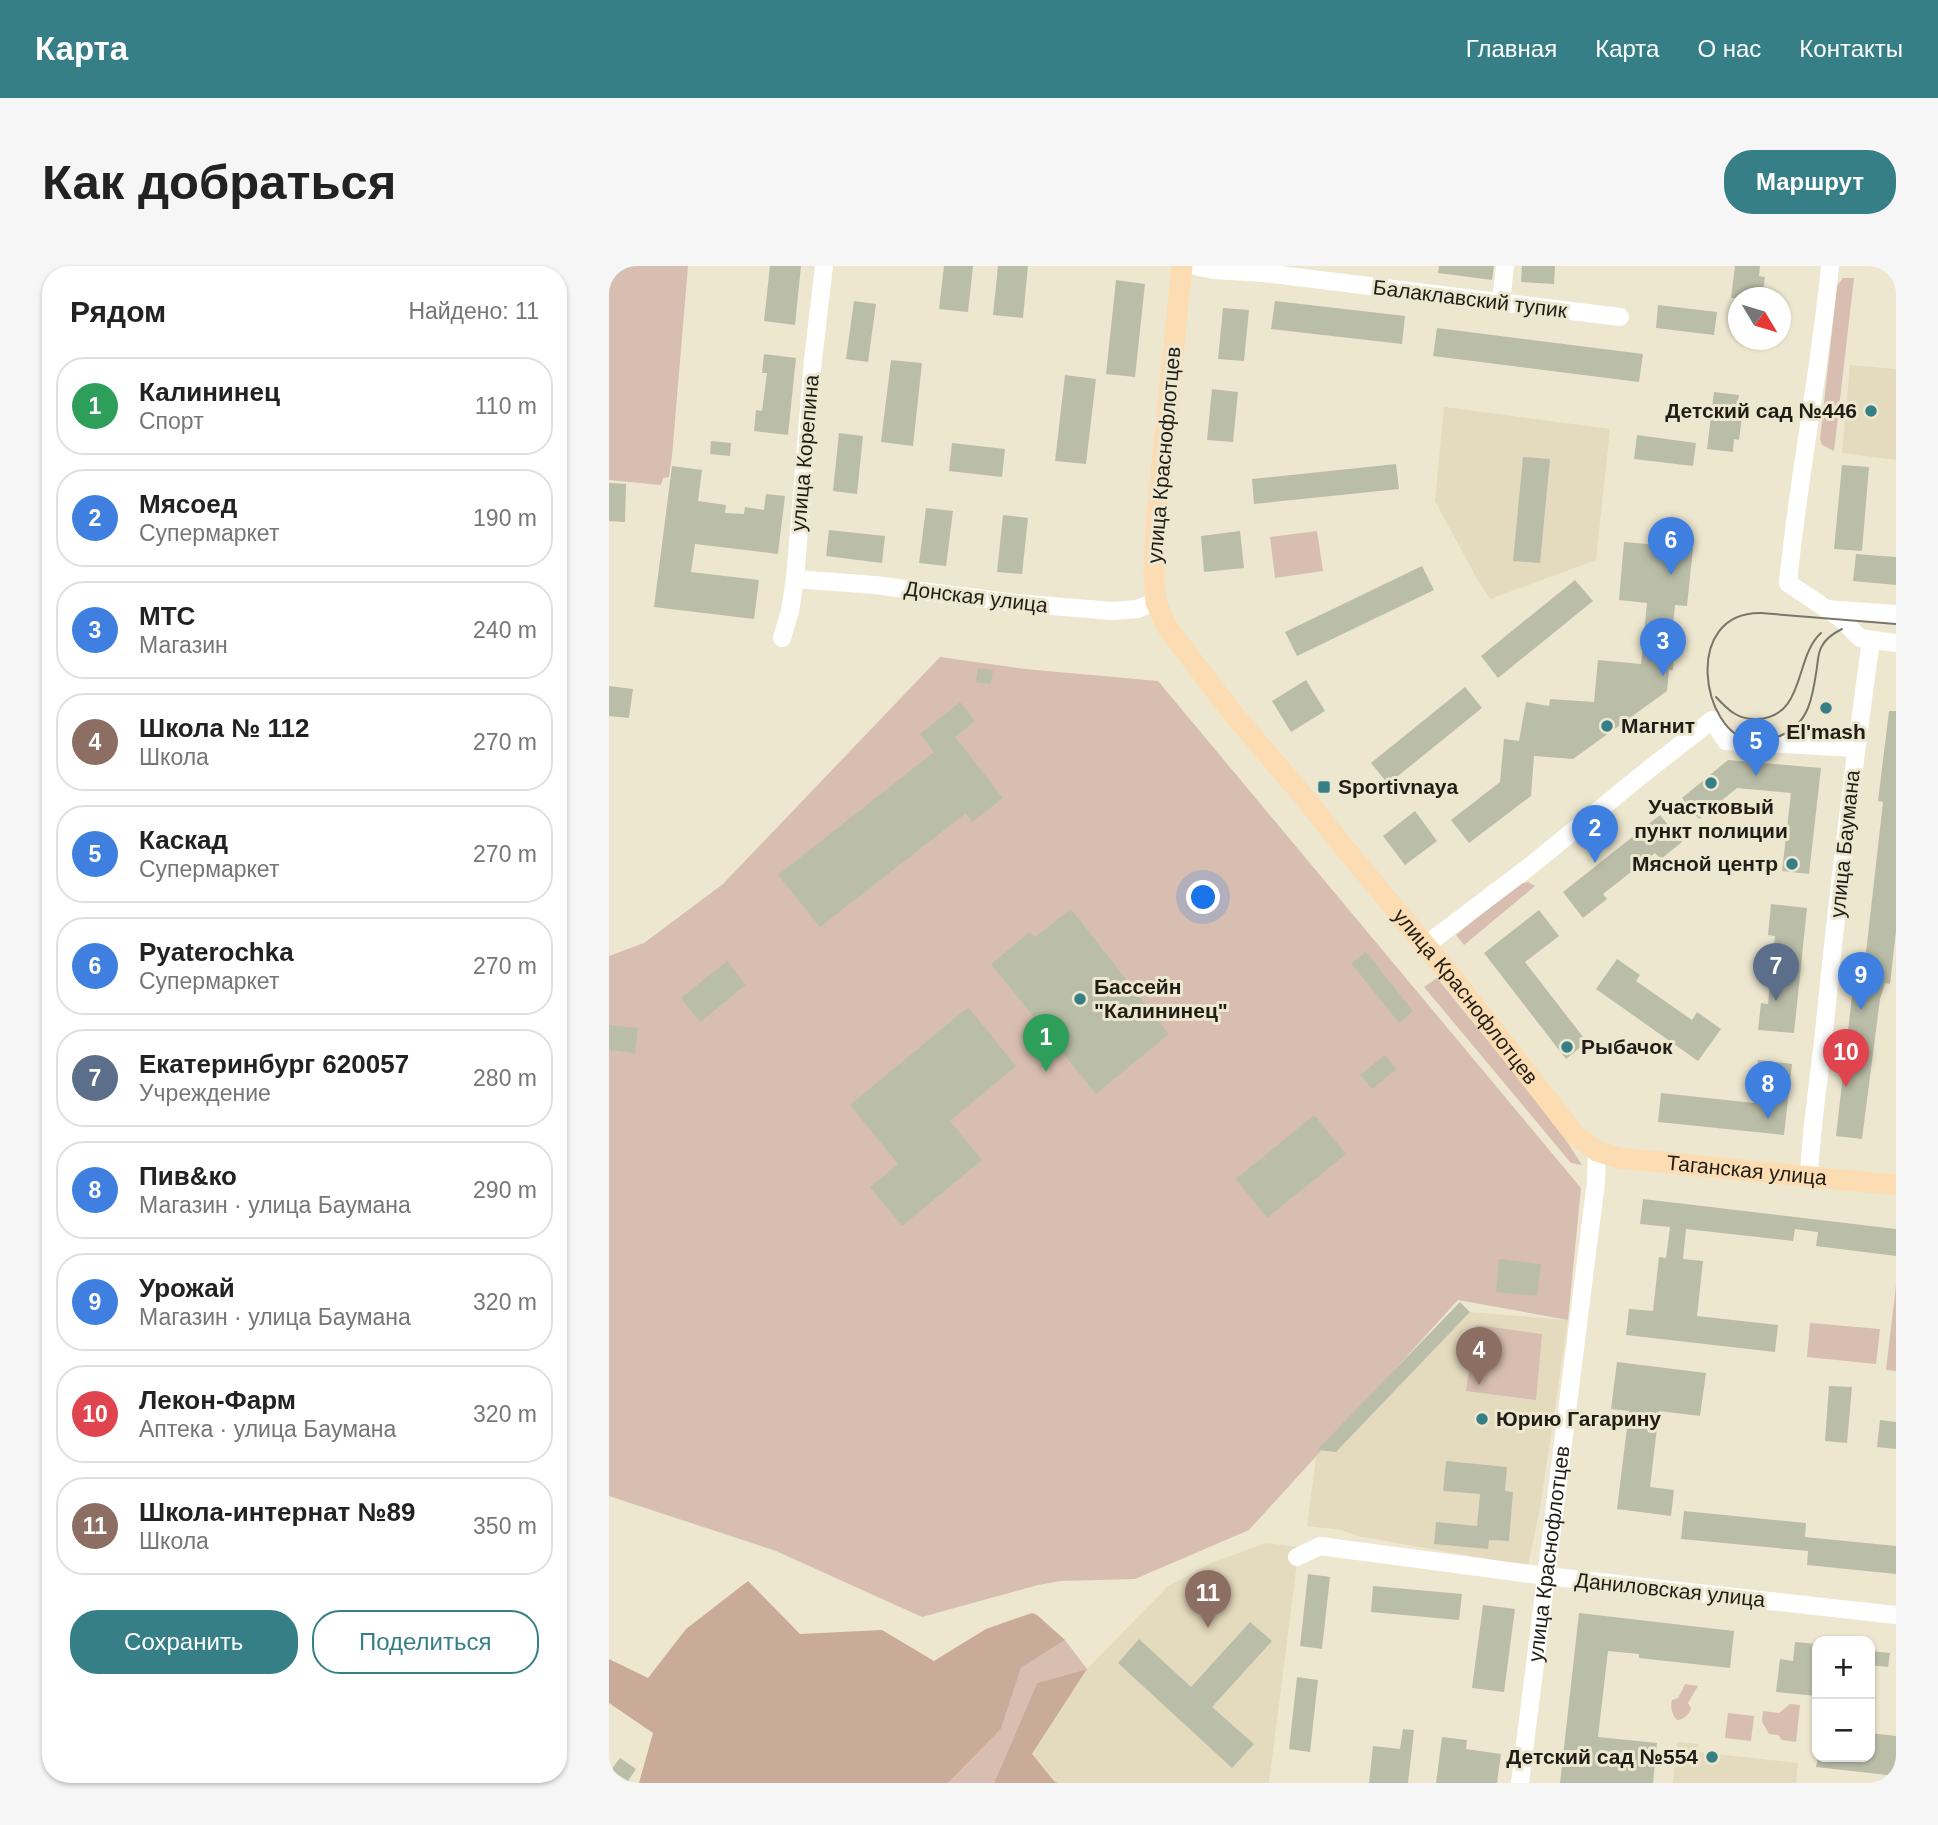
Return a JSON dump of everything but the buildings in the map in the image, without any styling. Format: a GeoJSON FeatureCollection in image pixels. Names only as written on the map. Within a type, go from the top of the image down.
{"type":"FeatureCollection","features":[{"type":"Feature","properties":{"kind":"main road","name":"улица Краснофлотцев"},"geometry":{"type":"LineString","coordinates":[[1182,266],[1156,524],[1156,602],[1167,627],[1230,710],[1426,945],[1575,1135],[1597,1151]]}},
{"type":"Feature","properties":{"kind":"main road","name":"Таганская улица"},"geometry":{"type":"LineString","coordinates":[[1597,1151],[1619,1158],[1896,1185]]}},
{"type":"Feature","properties":{"kind":"street","name":"улица Корепина"},"geometry":{"type":"LineString","coordinates":[[782,638],[795,579],[813,360],[824,266]]}},
{"type":"Feature","properties":{"kind":"street","name":"Балаклавский тупик"},"geometry":{"type":"LineString","coordinates":[[1195,266],[1213,271],[1264,272],[1619,317]]}},
{"type":"Feature","properties":{"kind":"street"},"geometry":{"type":"LineString","coordinates":[[1501,302],[1505,266]]}},
{"type":"Feature","properties":{"kind":"street"},"geometry":{"type":"LineString","coordinates":[[1830,266],[1787,583],[1840,618],[1860,638],[1896,643]]}},
{"type":"Feature","properties":{"kind":"street","name":"Донская улица"},"geometry":{"type":"LineString","coordinates":[[795,579],[1112,611],[1137,609],[1156,602]]}},
{"type":"Feature","properties":{"kind":"street"},"geometry":{"type":"LineString","coordinates":[[1827,609],[1896,614]]}},
{"type":"Feature","properties":{"kind":"street","name":"улица Баумана"},"geometry":{"type":"LineString","coordinates":[[1809,1176],[1810,1146],[1856,748],[1871,640]]}},
{"type":"Feature","properties":{"kind":"street"},"geometry":{"type":"LineString","coordinates":[[1426,945],[1529,867],[1712,720],[1726,741],[1856,748]]}},
{"type":"Feature","properties":{"kind":"street","name":"улица Краснофлотцев"},"geometry":{"type":"LineString","coordinates":[[1520,1783],[1596,1182],[1597,1151]]}},
{"type":"Feature","properties":{"kind":"street","name":"Даниловская улица"},"geometry":{"type":"LineString","coordinates":[[1297,1557],[1320,1546],[1546,1576],[1896,1615]]}},
{"type":"Feature","properties":{"kind":"shaded area"},"geometry":{"type":"Polygon","coordinates":[[[609,266],[688,266],[672,456],[669,477],[663,478],[661,485],[609,480],[609,266]]]}},
{"type":"Feature","properties":{"kind":"shaded area"},"geometry":{"type":"Polygon","coordinates":[[[1843,278],[1854,278],[1834,451],[1822,445],[1820,439],[1837,286],[1843,278]]]}},
{"type":"Feature","properties":{"kind":"shaded area","name":"Детский сад №446"},"geometry":{"type":"Polygon","coordinates":[[[1850,365],[1896,369],[1896,460],[1842,453],[1850,365]]]}},
{"type":"Feature","properties":{"kind":"shaded area"},"geometry":{"type":"Polygon","coordinates":[[[1444,407],[1610,429],[1596,560],[1490,599],[1435,501],[1444,407]]]}},
{"type":"Feature","properties":{"kind":"shaded area"},"geometry":{"type":"Polygon","coordinates":[[[1317,531],[1323,571],[1275,578],[1270,537],[1317,531]]]}},
{"type":"Feature","properties":{"kind":"shaded area"},"geometry":{"type":"Polygon","coordinates":[[[940,657],[1025,669],[1158,681],[1581,1188],[1568,1320],[1458,1300],[1249,1530],[1135,1579],[1061,1581],[1038,1585],[922,1617],[776,1551],[609,1496],[609,956],[644,943],[723,884],[940,657]]]}},
{"type":"Feature","properties":{"kind":"shaded area"},"geometry":{"type":"Polygon","coordinates":[[[1528,882],[1535,886],[1464,945],[1456,935],[1517,885],[1528,882]]]}},
{"type":"Feature","properties":{"kind":"shaded area"},"geometry":{"type":"Polygon","coordinates":[[[1437,978],[1557,1126],[1582,1165],[1571,1163],[1424,987],[1437,978]]]}},
{"type":"Feature","properties":{"kind":"shaded area"},"geometry":{"type":"Polygon","coordinates":[[[1896,1285],[1896,1371],[1886,1370],[1896,1285]]]}},
{"type":"Feature","properties":{"kind":"shaded area"},"geometry":{"type":"Polygon","coordinates":[[[1470,1312],[1568,1320],[1540,1509],[1528,1566],[1357,1536],[1342,1530],[1307,1526],[1317,1450],[1336,1452],[1470,1312]]]}},
{"type":"Feature","properties":{"kind":"shaded area"},"geometry":{"type":"Polygon","coordinates":[[[1810,1323],[1880,1329],[1876,1364],[1807,1357],[1810,1323]]]}},
{"type":"Feature","properties":{"kind":"shaded area"},"geometry":{"type":"Polygon","coordinates":[[[1476,1325],[1542,1334],[1536,1400],[1466,1391],[1476,1325]]]}},
{"type":"Feature","properties":{"kind":"shaded area"},"geometry":{"type":"Polygon","coordinates":[[[1266,1543],[1299,1547],[1269,1783],[1054,1781],[1032,1755],[1087,1669],[1167,1587],[1211,1563],[1266,1543]]]}},
{"type":"Feature","properties":{"kind":"shaded area"},"geometry":{"type":"Polygon","coordinates":[[[748,1581],[800,1634],[882,1630],[934,1661],[986,1629],[1032,1613],[1065,1640],[1021,1668],[1001,1729],[948,1783],[639,1783],[653,1733],[609,1703],[609,1659],[648,1678],[686,1629],[748,1581]]]}},
{"type":"Feature","properties":{"kind":"shaded area"},"geometry":{"type":"Polygon","coordinates":[[[1065,1640],[1087,1669],[1037,1683],[994,1783],[948,1783],[1001,1729],[1021,1668],[1065,1640]]]}},
{"type":"Feature","properties":{"kind":"shaded area"},"geometry":{"type":"Polygon","coordinates":[[[1087,1669],[1032,1754],[1058,1783],[994,1783],[1037,1683],[1087,1669]]]}},
{"type":"Feature","properties":{"kind":"shaded area"},"geometry":{"type":"Polygon","coordinates":[[[1685,1684],[1698,1686],[1688,1703],[1691,1708],[1689,1712],[1684,1718],[1677,1720],[1672,1711],[1672,1700],[1678,1698],[1685,1684]]]}},
{"type":"Feature","properties":{"kind":"shaded area"},"geometry":{"type":"Polygon","coordinates":[[[1790,1704],[1800,1705],[1796,1742],[1769,1734],[1762,1722],[1763,1711],[1779,1713],[1790,1704]]]}},
{"type":"Feature","properties":{"kind":"shaded area"},"geometry":{"type":"Polygon","coordinates":[[[1728,1713],[1754,1716],[1751,1741],[1725,1738],[1728,1713]]]}},
{"type":"Feature","properties":{"kind":"shaded area","name":"Детский сад №554"},"geometry":{"type":"Polygon","coordinates":[[[1677,1742],[1699,1744],[1698,1752],[1798,1763],[1796,1783],[1673,1783],[1677,1742]]]}},
{"type":"Feature","properties":{"kind":"tram line"},"geometry":{"type":"LineString","coordinates":[[1842,629],[1828,638],[1821,648],[1809,707],[1799,723],[1782,735],[1763,740],[1751,740],[1734,733],[1721,717],[1712,697],[1708,674],[1710,651],[1719,632],[1736,618],[1761,613],[1896,624]]}},
{"type":"Feature","properties":{"kind":"tram line"},"geometry":{"type":"LineString","coordinates":[[1716,697],[1729,710],[1744,718],[1773,716],[1784,708],[1792,697],[1807,656],[1821,633]]}},
{"type":"Feature","properties":{"kind":"place","name":"Детский сад №446"},"geometry":{"type":"Point","coordinates":[1871,411]}},
{"type":"Feature","properties":{"kind":"place","name":"Pyaterochka"},"geometry":{"type":"Point","coordinates":[1671,575]}},
{"type":"Feature","properties":{"kind":"place","name":"МТС"},"geometry":{"type":"Point","coordinates":[1663,676]}},
{"type":"Feature","properties":{"kind":"place","name":"El'mash"},"geometry":{"type":"Point","coordinates":[1826,708]}},
{"type":"Feature","properties":{"kind":"place","name":"Магнит"},"geometry":{"type":"Point","coordinates":[1607,726]}},
{"type":"Feature","properties":{"kind":"place","name":"Каскад"},"geometry":{"type":"Point","coordinates":[1756,776]}},
{"type":"Feature","properties":{"kind":"place","name":"Участковый пункт полиции"},"geometry":{"type":"Point","coordinates":[1711,783]}},
{"type":"Feature","properties":{"kind":"place","name":"Sportivnaya"},"geometry":{"type":"Point","coordinates":[1324,787]}},
{"type":"Feature","properties":{"kind":"place","name":"Мясоед"},"geometry":{"type":"Point","coordinates":[1595,863]}},
{"type":"Feature","properties":{"kind":"place","name":"Мясной центр"},"geometry":{"type":"Point","coordinates":[1792,864]}},
{"type":"Feature","properties":{"kind":"place","name":"Бассейн \"Калининец\""},"geometry":{"type":"Point","coordinates":[1080,999]}},
{"type":"Feature","properties":{"kind":"place","name":"Екатеринбург 620057"},"geometry":{"type":"Point","coordinates":[1776,1001]}},
{"type":"Feature","properties":{"kind":"place","name":"Урожай"},"geometry":{"type":"Point","coordinates":[1861,1010]}},
{"type":"Feature","properties":{"kind":"place","name":"Рыбачок"},"geometry":{"type":"Point","coordinates":[1567,1047]}},
{"type":"Feature","properties":{"kind":"place","name":"Калининец"},"geometry":{"type":"Point","coordinates":[1046,1072]}},
{"type":"Feature","properties":{"kind":"place","name":"Лекон-Фарм"},"geometry":{"type":"Point","coordinates":[1846,1087]}},
{"type":"Feature","properties":{"kind":"place","name":"Пив&ко"},"geometry":{"type":"Point","coordinates":[1768,1119]}},
{"type":"Feature","properties":{"kind":"place","name":"Школа № 112"},"geometry":{"type":"Point","coordinates":[1479,1385]}},
{"type":"Feature","properties":{"kind":"place","name":"Юрию Гагарину"},"geometry":{"type":"Point","coordinates":[1482,1419]}},
{"type":"Feature","properties":{"kind":"place","name":"Школа-интернат №89"},"geometry":{"type":"Point","coordinates":[1208,1628]}},
{"type":"Feature","properties":{"kind":"place","name":"Детский сад №554"},"geometry":{"type":"Point","coordinates":[1712,1757]}}]}
